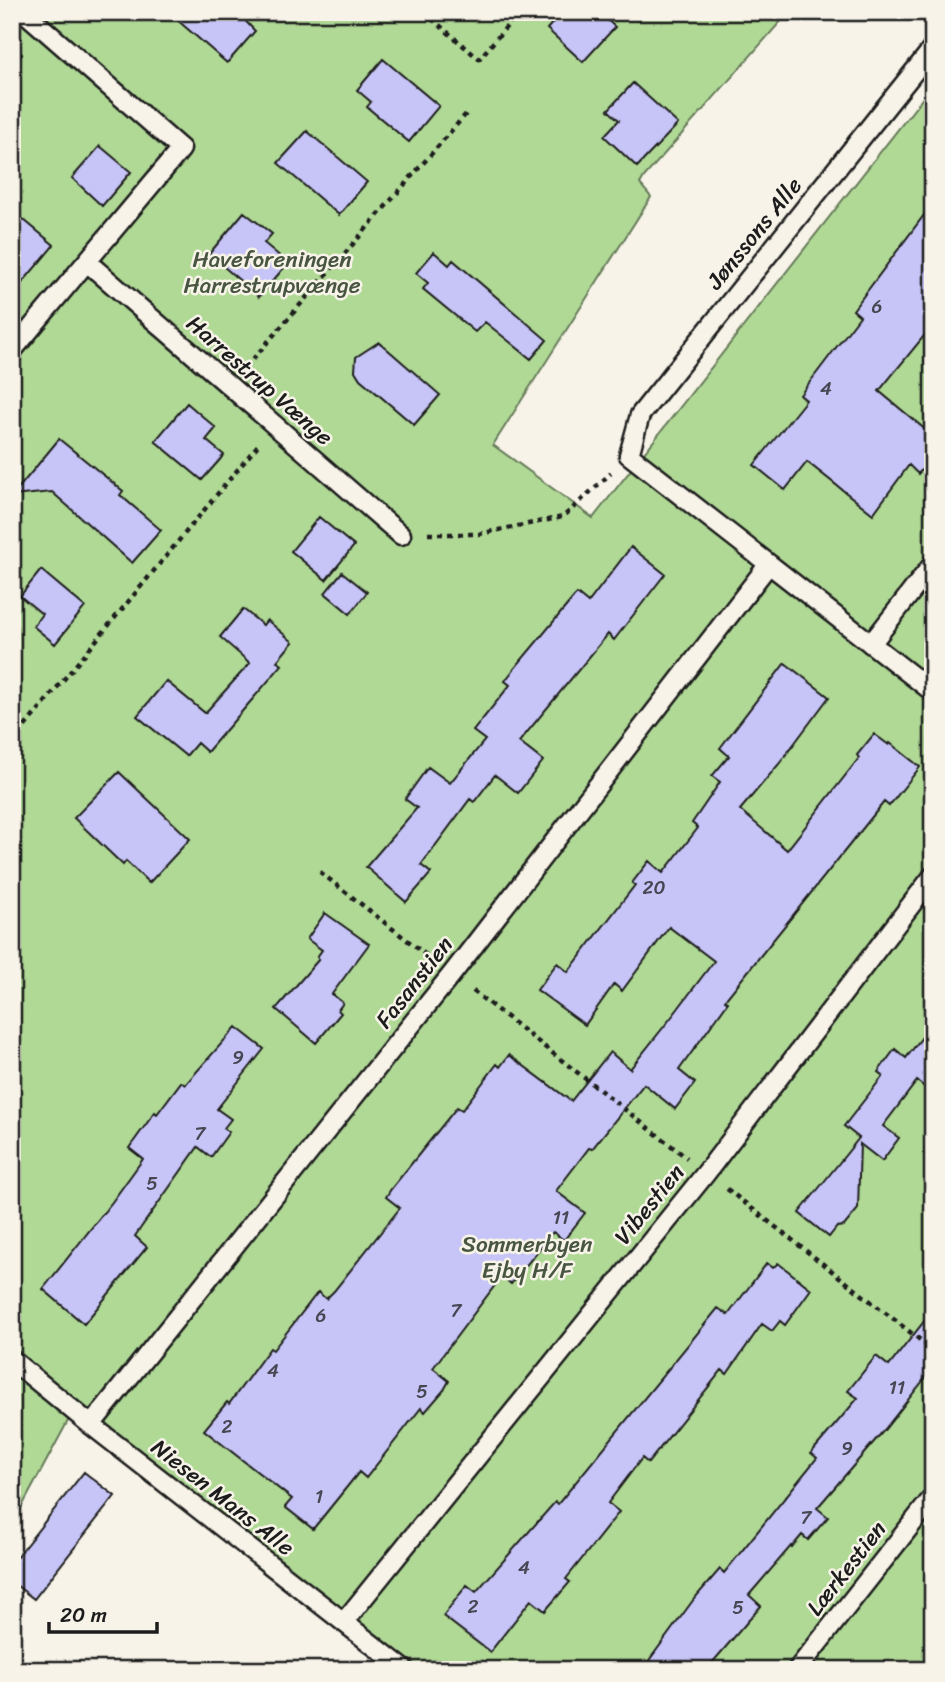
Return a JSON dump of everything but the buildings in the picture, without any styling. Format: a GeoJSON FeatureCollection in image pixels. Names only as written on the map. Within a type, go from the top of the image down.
{"type":"FeatureCollection","features":[{"type":"Feature","properties":{"kind":"lane"},"geometry":{"type":"LineString","coordinates":[[12,351],[181,149],[24,12]]}},
{"type":"Feature","properties":{"kind":"lane","name":"Jønssons Alle"},"geometry":{"type":"LineString","coordinates":[[629,455],[640,415],[933,48]]}},
{"type":"Feature","properties":{"kind":"lane","name":"Harrestrup Vænge"},"geometry":{"type":"LineString","coordinates":[[87,262],[401,535]]}},
{"type":"Feature","properties":{"kind":"lane"},"geometry":{"type":"LineString","coordinates":[[629,455],[933,692]]}},
{"type":"Feature","properties":{"kind":"lane","name":"Fasanstien"},"geometry":{"type":"LineString","coordinates":[[91,1425],[452,974],[769,564]]}},
{"type":"Feature","properties":{"kind":"lane"},"geometry":{"type":"LineString","coordinates":[[871,644],[933,564]]}},
{"type":"Feature","properties":{"kind":"lane","name":"Vibestien"},"geometry":{"type":"LineString","coordinates":[[344,1622],[706,1172],[933,876]]}},
{"type":"Feature","properties":{"kind":"lane","name":"Niesen Mans Alle"},"geometry":{"type":"LineString","coordinates":[[12,1360],[91,1425],[405,1670]]}},
{"type":"Feature","properties":{"kind":"lane","name":"Lærkestien"},"geometry":{"type":"LineString","coordinates":[[797,1670],[933,1497]]}},
{"type":"Feature","properties":{"kind":"path"},"geometry":{"type":"LineString","coordinates":[[424,12],[479,59],[519,12]]}},
{"type":"Feature","properties":{"kind":"path"},"geometry":{"type":"LineString","coordinates":[[229,386],[466,114]]}},
{"type":"Feature","properties":{"kind":"path"},"geometry":{"type":"LineString","coordinates":[[12,742],[275,426]]}},
{"type":"Feature","properties":{"kind":"path"},"geometry":{"type":"LineString","coordinates":[[401,535],[479,534],[563,517],[629,455]]}},
{"type":"Feature","properties":{"kind":"path"},"geometry":{"type":"LineString","coordinates":[[320,872],[933,1350]]}},
{"type":"Feature","properties":{"kind":"green space","name":"Sommerbyen Ejby H/F"},"geometry":{"type":"Polygon","coordinates":[[[12,12],[789,12],[644,177],[640,184],[651,197],[493,445],[593,518],[933,85],[933,1670],[402,1670],[69,1419],[12,1525],[12,12]]]}},
{"type":"Feature","properties":{"kind":"park label","name":"Haveforeningen Harrestrupvænge"},"geometry":{"type":"Point","coordinates":[272,272]}}]}
